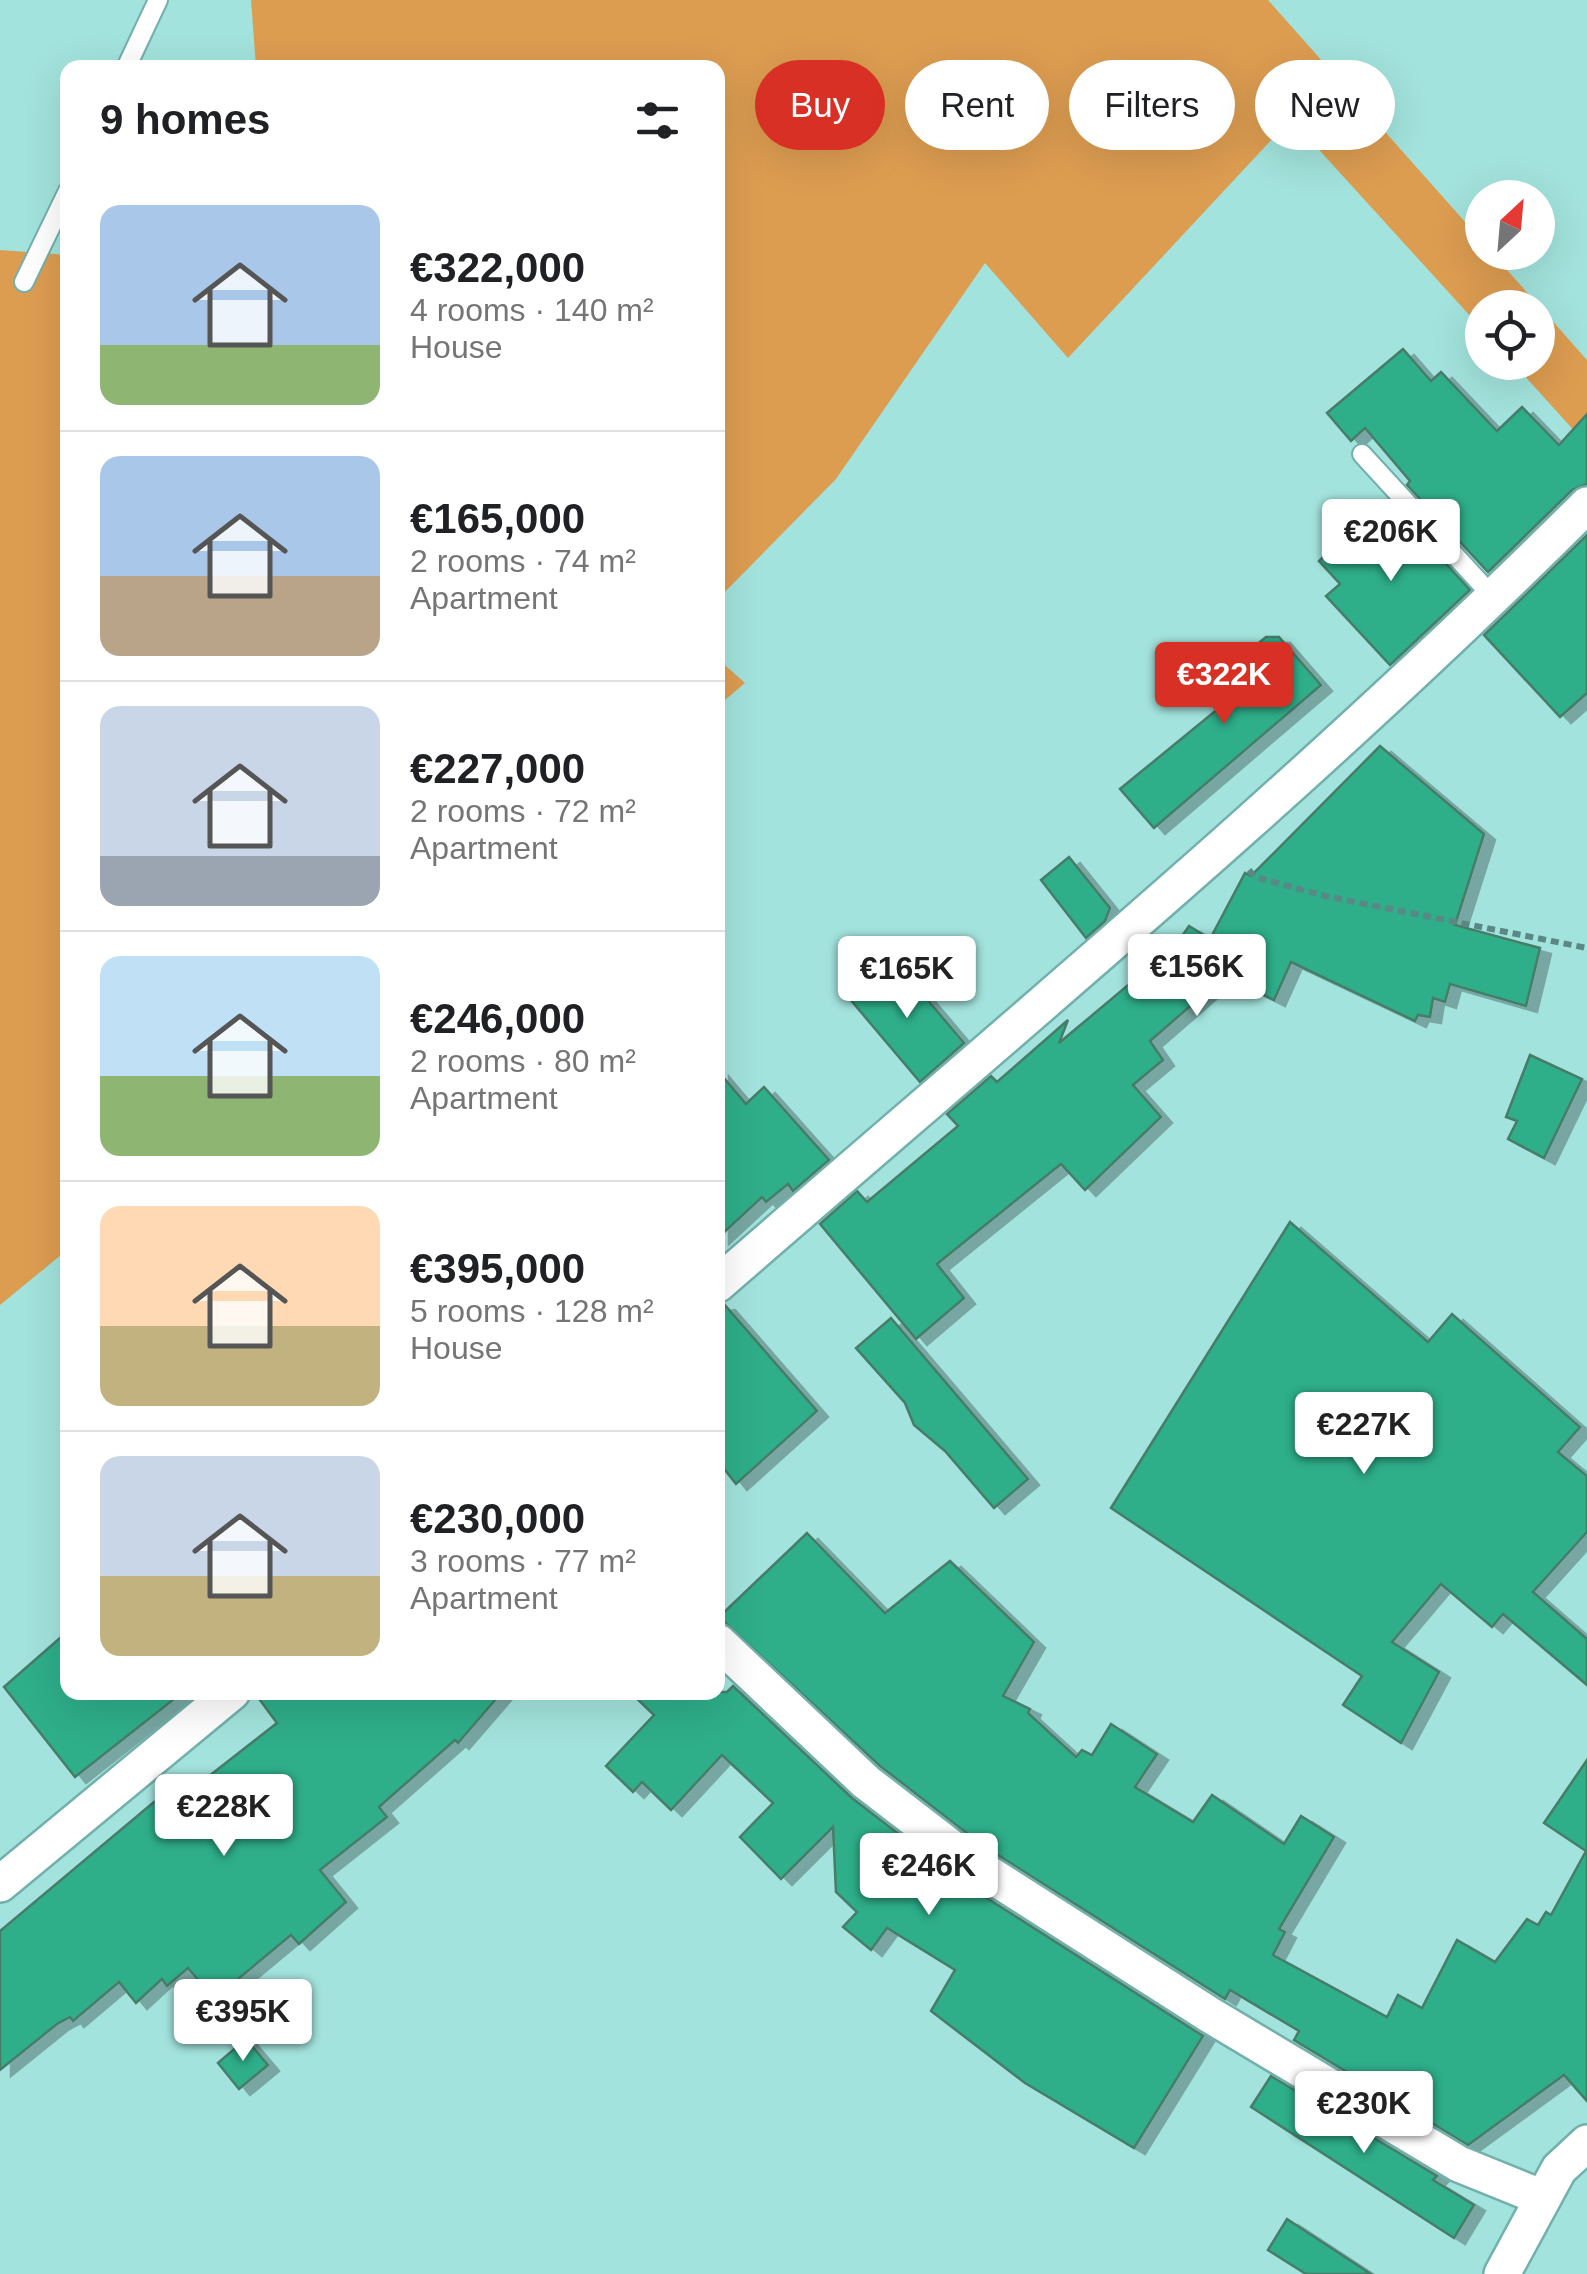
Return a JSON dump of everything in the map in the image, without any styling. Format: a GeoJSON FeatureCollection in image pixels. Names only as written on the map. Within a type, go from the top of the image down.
{"type":"FeatureCollection","features":[{"type":"Feature","properties":{"kind":"street"},"geometry":{"type":"LineString","coordinates":[[725,1278],[1225,843],[1494,598],[1587,505]]}},
{"type":"Feature","properties":{"kind":"street"},"geometry":{"type":"LineString","coordinates":[[725,1649],[866,1782],[970,1862],[1223,2023],[1459,2164],[1543,2198]]}},
{"type":"Feature","properties":{"kind":"street"},"geometry":{"type":"LineString","coordinates":[[0,1884],[222,1700]]}},
{"type":"Feature","properties":{"kind":"street"},"geometry":{"type":"LineString","coordinates":[[1502,2274],[1559,2169],[1587,2143]]}},
{"type":"Feature","properties":{"kind":"lane"},"geometry":{"type":"LineString","coordinates":[[130,60],[158,0]]}},
{"type":"Feature","properties":{"kind":"lane"},"geometry":{"type":"LineString","coordinates":[[24,282],[60,207]]}},
{"type":"Feature","properties":{"kind":"lane"},"geometry":{"type":"LineString","coordinates":[[1362,454],[1494,598]]}},
{"type":"Feature","properties":{"kind":"path"},"geometry":{"type":"LineString","coordinates":[[1225,843],[1255,877],[1325,896],[1587,948]]}},
{"type":"Feature","properties":{"kind":"shaded area"},"geometry":{"type":"Polygon","coordinates":[[[251,0],[1268,0],[1321,60],[1255,60],[1255,150],[1262,150],[1068,358],[985,263],[836,479],[725,592],[725,60],[255,60],[251,0]]]}},
{"type":"Feature","properties":{"kind":"shaded area"},"geometry":{"type":"Polygon","coordinates":[[[1395,143],[1465,222],[1465,270],[1507,270],[1525,290],[1465,290],[1465,310],[1319,150],[1395,150],[1395,143]]]}},
{"type":"Feature","properties":{"kind":"shaded area"},"geometry":{"type":"Polygon","coordinates":[[[0,250],[60,254],[60,1256],[0,1305],[0,250]]]}},
{"type":"Feature","properties":{"kind":"shaded area"},"geometry":{"type":"Polygon","coordinates":[[[1555,324],[1587,360],[1587,445],[1528,380],[1555,380],[1555,324]]]}},
{"type":"Feature","properties":{"kind":"shaded area"},"geometry":{"type":"Polygon","coordinates":[[[725,665],[745,683],[725,700],[725,665]]]}},
{"type":"Feature","properties":{"kind":"building"},"geometry":{"type":"Polygon","coordinates":[[[1403,349],[1431,381],[1441,372],[1497,431],[1522,407],[1559,445],[1587,414],[1587,484],[1572,490],[1488,572],[1407,485],[1410,481],[1365,428],[1351,441],[1327,413],[1403,349]]]}},
{"type":"Feature","properties":{"kind":"building"},"geometry":{"type":"Polygon","coordinates":[[[1391,504],[1470,590],[1390,665],[1326,596],[1340,584],[1319,561],[1354,526],[1364,536],[1391,504]]]}},
{"type":"Feature","properties":{"kind":"building"},"geometry":{"type":"Polygon","coordinates":[[[1587,535],[1587,693],[1560,717],[1484,635],[1587,535]]]}},
{"type":"Feature","properties":{"kind":"building"},"geometry":{"type":"Polygon","coordinates":[[[1266,637],[1279,637],[1321,685],[1154,828],[1120,789],[1219,708],[1202,689],[1266,637]]]}},
{"type":"Feature","properties":{"kind":"building"},"geometry":{"type":"Polygon","coordinates":[[[1380,746],[1484,834],[1455,925],[1540,948],[1526,1006],[1450,984],[1445,1002],[1433,998],[1430,1017],[1418,1015],[1415,1021],[1291,962],[1274,1000],[1225,976],[1150,1041],[1163,1060],[1133,1085],[1161,1117],[1085,1190],[1061,1164],[937,1264],[964,1298],[916,1339],[820,1224],[857,1191],[867,1202],[958,1126],[947,1114],[991,1076],[997,1082],[1068,1020],[1059,1043],[1176,945],[1189,926],[1210,939],[1245,873],[1251,876],[1380,746]]]}},
{"type":"Feature","properties":{"kind":"building"},"geometry":{"type":"Polygon","coordinates":[[[1069,857],[1110,908],[1105,921],[1086,938],[1041,880],[1069,857]]]}},
{"type":"Feature","properties":{"kind":"building"},"geometry":{"type":"Polygon","coordinates":[[[893,959],[964,1043],[920,1082],[849,998],[893,959]]]}},
{"type":"Feature","properties":{"kind":"building"},"geometry":{"type":"Polygon","coordinates":[[[1530,1055],[1582,1079],[1544,1158],[1508,1139],[1517,1121],[1506,1117],[1530,1055]]]}},
{"type":"Feature","properties":{"kind":"building"},"geometry":{"type":"Polygon","coordinates":[[[725,1079],[746,1104],[764,1087],[829,1160],[793,1191],[788,1184],[766,1202],[762,1197],[725,1231],[725,1079]]]}},
{"type":"Feature","properties":{"kind":"building"},"geometry":{"type":"Polygon","coordinates":[[[1290,1222],[1428,1342],[1452,1314],[1580,1427],[1558,1452],[1587,1476],[1587,1532],[1533,1592],[1587,1639],[1587,1685],[1503,1614],[1492,1627],[1441,1584],[1392,1642],[1439,1672],[1401,1743],[1343,1705],[1362,1676],[1111,1508],[1290,1222]]]}},
{"type":"Feature","properties":{"kind":"building"},"geometry":{"type":"Polygon","coordinates":[[[725,1305],[817,1411],[736,1484],[725,1470],[725,1305]]]}},
{"type":"Feature","properties":{"kind":"building"},"geometry":{"type":"Polygon","coordinates":[[[891,1318],[1028,1479],[994,1508],[945,1451],[914,1425],[905,1403],[856,1348],[891,1318]]]}},
{"type":"Feature","properties":{"kind":"building"},"geometry":{"type":"Polygon","coordinates":[[[807,1533],[885,1613],[950,1561],[1034,1642],[1003,1696],[1030,1709],[1028,1713],[1076,1757],[1082,1750],[1092,1755],[1111,1724],[1157,1754],[1135,1787],[1193,1822],[1212,1795],[1284,1844],[1301,1816],[1334,1837],[1279,1929],[1285,1932],[1273,1955],[1387,2017],[1398,1995],[1422,2008],[1457,1940],[1495,1962],[1527,1919],[1538,1925],[1546,1912],[1551,1915],[1586,1851],[1544,1823],[1587,1760],[1587,2101],[1564,2075],[1468,2145],[1294,2040],[1299,2031],[1230,1990],[1225,1999],[982,1845],[880,1766],[725,1623],[725,1611],[807,1533]]]}},
{"type":"Feature","properties":{"kind":"building"},"geometry":{"type":"Polygon","coordinates":[[[60,1638],[60,1700],[173,1700],[75,1777],[4,1687],[60,1638]]]}},
{"type":"Feature","properties":{"kind":"building"},"geometry":{"type":"Polygon","coordinates":[[[733,1686],[852,1798],[957,1879],[1203,2036],[1134,2148],[1025,2083],[931,2011],[955,1970],[887,1928],[871,1950],[843,1927],[857,1912],[836,1892],[833,1827],[781,1879],[740,1837],[773,1803],[722,1755],[671,1810],[642,1782],[633,1792],[606,1766],[654,1715],[638,1700],[725,1700],[733,1686]]]}},
{"type":"Feature","properties":{"kind":"building"},"geometry":{"type":"Polygon","coordinates":[[[260,1700],[495,1700],[458,1743],[455,1740],[379,1807],[387,1817],[320,1870],[346,1902],[299,1944],[291,1935],[214,1999],[188,1968],[167,1986],[162,1979],[136,2003],[119,1982],[73,2021],[70,2017],[57,2024],[0,2070],[0,1931],[154,1802],[163,1812],[277,1723],[260,1700]]]}},
{"type":"Feature","properties":{"kind":"building"},"geometry":{"type":"Polygon","coordinates":[[[246,2039],[268,2065],[239,2089],[218,2063],[246,2039]]]}},
{"type":"Feature","properties":{"kind":"building"},"geometry":{"type":"Polygon","coordinates":[[[1271,2076],[1437,2176],[1433,2180],[1474,2205],[1454,2238],[1251,2107],[1271,2076]]]}},
{"type":"Feature","properties":{"kind":"building"},"geometry":{"type":"Polygon","coordinates":[[[1287,2219],[1371,2274],[1306,2274],[1268,2250],[1287,2219]]]}}]}
